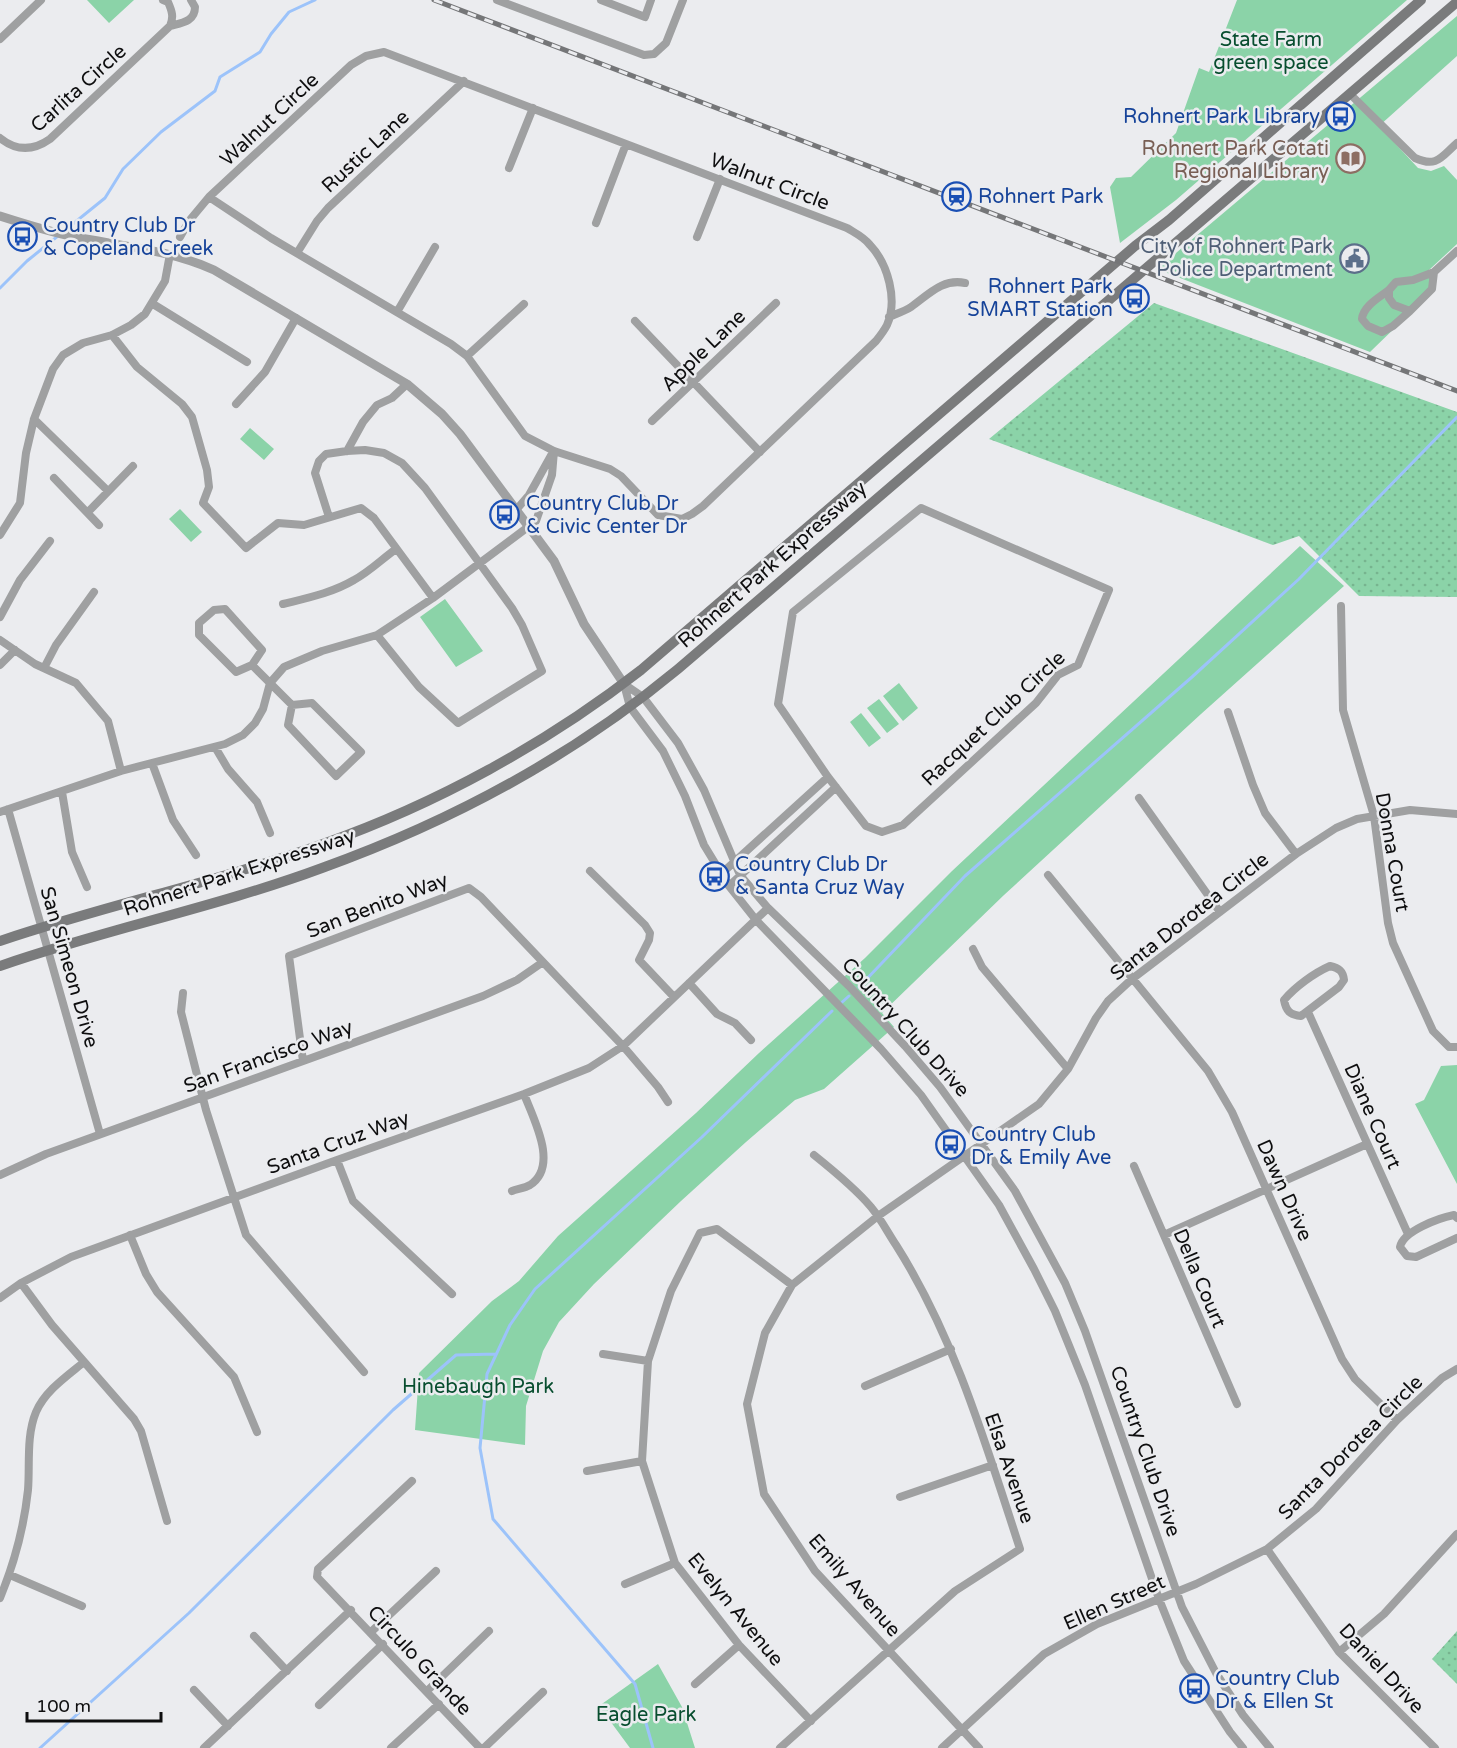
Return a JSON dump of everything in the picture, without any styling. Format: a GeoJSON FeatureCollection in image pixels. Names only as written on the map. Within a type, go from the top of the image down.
{"type":"FeatureCollection","features":[{"type":"Feature","properties":{"kind":"main road","name":"Rohnert Park Expressway"},"geometry":{"type":"LineString","coordinates":[[0,942],[41,927],[288,856],[366,828],[494,766],[609,695],[1135,246],[1169,220],[1421,0]]}},
{"type":"Feature","properties":{"kind":"main road","name":"Rohnert Park Expressway"},"geometry":{"type":"LineString","coordinates":[[0,966],[322,869],[395,840],[544,764],[643,697],[1457,2]]}},
{"type":"Feature","properties":{"kind":"street"},"geometry":{"type":"LineString","coordinates":[[0,39],[41,0]]}},
{"type":"Feature","properties":{"kind":"street","name":"Carlita Circle"},"geometry":{"type":"LineString","coordinates":[[0,138],[12,146],[21,148],[42,144],[170,26],[187,22],[192,18],[195,7],[192,0]]}},
{"type":"Feature","properties":{"kind":"street"},"geometry":{"type":"LineString","coordinates":[[497,0],[518,4],[644,55],[654,54],[666,43],[683,0]]}},
{"type":"Feature","properties":{"kind":"street"},"geometry":{"type":"LineString","coordinates":[[602,0],[645,17],[651,0]]}},
{"type":"Feature","properties":{"kind":"street"},"geometry":{"type":"LineString","coordinates":[[168,1],[172,11],[170,26]]}},
{"type":"Feature","properties":{"kind":"street","name":"Walnut Circle"},"geometry":{"type":"LineString","coordinates":[[180,237],[189,221],[209,197],[351,65],[366,56],[384,52],[847,228],[870,244],[884,264],[892,300],[887,325],[876,341],[703,506],[682,519],[658,515],[621,476],[610,469],[554,451],[525,436],[467,356],[451,344],[297,253],[209,197]]}},
{"type":"Feature","properties":{"kind":"street","name":"Rustic Lane"},"geometry":{"type":"LineString","coordinates":[[297,253],[316,221],[328,208],[464,81]]}},
{"type":"Feature","properties":{"kind":"street"},"geometry":{"type":"LineString","coordinates":[[1350,94],[1415,158],[1425,163],[1434,163],[1457,143]]}},
{"type":"Feature","properties":{"kind":"street"},"geometry":{"type":"LineString","coordinates":[[509,168],[532,108]]}},
{"type":"Feature","properties":{"kind":"street"},"geometry":{"type":"LineString","coordinates":[[596,223],[626,144]]}},
{"type":"Feature","properties":{"kind":"street"},"geometry":{"type":"LineString","coordinates":[[697,237],[720,179]]}},
{"type":"Feature","properties":{"kind":"street","name":"Country Club Drive"},"geometry":{"type":"LineString","coordinates":[[0,216],[76,238],[170,254],[214,270],[407,384],[442,414],[460,434],[554,561],[584,624],[624,684],[630,707],[663,751],[685,796],[704,845],[729,886],[756,920],[921,1095],[999,1204],[1054,1311],[1084,1385],[1159,1599],[1184,1660],[1230,1732],[1243,1748]]}},
{"type":"Feature","properties":{"kind":"street"},"geometry":{"type":"LineString","coordinates":[[397,312],[435,247]]}},
{"type":"Feature","properties":{"kind":"street"},"geometry":{"type":"LineString","coordinates":[[1434,272],[1431,289],[1393,326],[1382,332],[1368,326],[1362,319],[1362,313],[1396,282],[1413,280],[1434,272],[1457,251]]}},
{"type":"Feature","properties":{"kind":"street"},"geometry":{"type":"LineString","coordinates":[[0,535],[20,503],[26,453],[34,419],[53,369],[63,355],[83,343],[112,335],[131,326],[145,314],[165,281],[170,254]]}},
{"type":"Feature","properties":{"kind":"street"},"geometry":{"type":"LineString","coordinates":[[889,317],[909,308],[934,288],[956,280],[965,283]]}},
{"type":"Feature","properties":{"kind":"street"},"geometry":{"type":"LineString","coordinates":[[1389,290],[1389,298],[1394,305],[1410,310]]}},
{"type":"Feature","properties":{"kind":"street","name":"Apple Lane"},"geometry":{"type":"LineString","coordinates":[[652,421],[776,303]]}},
{"type":"Feature","properties":{"kind":"street"},"geometry":{"type":"LineString","coordinates":[[153,304],[247,362]]}},
{"type":"Feature","properties":{"kind":"street"},"geometry":{"type":"LineString","coordinates":[[467,356],[524,304]]}},
{"type":"Feature","properties":{"kind":"street"},"geometry":{"type":"LineString","coordinates":[[236,404],[265,372],[296,318]]}},
{"type":"Feature","properties":{"kind":"street"},"geometry":{"type":"LineString","coordinates":[[635,321],[760,452]]}},
{"type":"Feature","properties":{"kind":"street"},"geometry":{"type":"LineString","coordinates":[[112,335],[137,367],[182,404],[192,417],[207,470],[209,487],[203,503],[246,548],[278,523],[304,525],[360,508],[374,518],[433,598]]}},
{"type":"Feature","properties":{"kind":"street"},"geometry":{"type":"LineString","coordinates":[[347,451],[363,422],[377,405],[392,398],[407,384]]}},
{"type":"Feature","properties":{"kind":"street"},"geometry":{"type":"LineString","coordinates":[[34,419],[108,491]]}},
{"type":"Feature","properties":{"kind":"street"},"geometry":{"type":"LineString","coordinates":[[329,517],[315,473],[326,454],[365,450],[384,453],[402,463],[425,488],[517,616],[542,670],[458,723],[419,687],[377,635]]}},
{"type":"Feature","properties":{"kind":"street"},"geometry":{"type":"LineString","coordinates":[[516,510],[529,495],[554,451]]}},
{"type":"Feature","properties":{"kind":"street"},"geometry":{"type":"LineString","coordinates":[[4,810],[121,771],[225,744],[243,735],[255,723],[263,709],[270,683],[284,668],[322,651],[377,635],[433,598],[536,521],[552,475],[554,451]]}},
{"type":"Feature","properties":{"kind":"street"},"geometry":{"type":"LineString","coordinates":[[88,512],[133,466]]}},
{"type":"Feature","properties":{"kind":"street"},"geometry":{"type":"LineString","coordinates":[[54,478],[99,525]]}},
{"type":"Feature","properties":{"kind":"street","name":"Racquet Club Circle"},"geometry":{"type":"LineString","coordinates":[[921,508],[1109,590],[1078,665],[1058,675],[1036,703],[903,825],[882,832],[866,826],[828,777],[778,704],[793,612],[921,508]]}},
{"type":"Feature","properties":{"kind":"street"},"geometry":{"type":"LineString","coordinates":[[0,617],[20,580],[50,541]]}},
{"type":"Feature","properties":{"kind":"street"},"geometry":{"type":"LineString","coordinates":[[283,604],[323,594],[357,579],[396,549]]}},
{"type":"Feature","properties":{"kind":"street"},"geometry":{"type":"LineString","coordinates":[[44,668],[56,645],[94,592]]}},
{"type":"Feature","properties":{"kind":"street","name":"Donna Court"},"geometry":{"type":"LineString","coordinates":[[1341,606],[1343,710],[1374,816],[1388,923],[1393,943],[1433,1031],[1449,1047],[1457,1047]]}},
{"type":"Feature","properties":{"kind":"street"},"geometry":{"type":"LineString","coordinates":[[225,609],[262,650],[252,665],[237,672],[199,635],[199,623],[214,610],[225,609]]}},
{"type":"Feature","properties":{"kind":"street"},"geometry":{"type":"LineString","coordinates":[[0,640],[44,668],[76,683],[108,721],[121,771]]}},
{"type":"Feature","properties":{"kind":"street"},"geometry":{"type":"LineString","coordinates":[[0,666],[15,650]]}},
{"type":"Feature","properties":{"kind":"street"},"geometry":{"type":"LineString","coordinates":[[252,665],[292,705]]}},
{"type":"Feature","properties":{"kind":"street","name":"Country Club Drive"},"geometry":{"type":"LineString","coordinates":[[624,684],[643,697],[678,743],[698,781],[740,875],[768,908],[862,1000],[940,1087],[1015,1191],[1065,1283],[1085,1331],[1176,1592],[1216,1673],[1243,1715],[1270,1748]]}},
{"type":"Feature","properties":{"kind":"street"},"geometry":{"type":"LineString","coordinates":[[312,703],[362,752],[336,776],[288,725],[292,705],[312,703]]}},
{"type":"Feature","properties":{"kind":"street"},"geometry":{"type":"LineString","coordinates":[[1228,712],[1265,813],[1296,854]]}},
{"type":"Feature","properties":{"kind":"street"},"geometry":{"type":"LineString","coordinates":[[215,747],[228,769],[257,802],[270,833]]}},
{"type":"Feature","properties":{"kind":"street"},"geometry":{"type":"LineString","coordinates":[[152,763],[173,820],[196,855]]}},
{"type":"Feature","properties":{"kind":"street"},"geometry":{"type":"LineString","coordinates":[[722,874],[828,777]]}},
{"type":"Feature","properties":{"kind":"street"},"geometry":{"type":"LineString","coordinates":[[729,886],[836,787]]}},
{"type":"Feature","properties":{"kind":"street"},"geometry":{"type":"LineString","coordinates":[[62,792],[72,852],[87,887]]}},
{"type":"Feature","properties":{"kind":"street"},"geometry":{"type":"LineString","coordinates":[[1139,798],[1220,912]]}},
{"type":"Feature","properties":{"kind":"street","name":"San Simeon Drive"},"geometry":{"type":"LineString","coordinates":[[4,810],[48,950],[100,1134]]}},
{"type":"Feature","properties":{"kind":"street","name":"Santa Dorotea Circle"},"geometry":{"type":"LineString","coordinates":[[966,1156],[1039,1104],[1068,1069],[1108,1001],[1132,979],[1296,854],[1336,828],[1357,819],[1410,810],[1457,814]]}},
{"type":"Feature","properties":{"kind":"street"},"geometry":{"type":"LineString","coordinates":[[590,871],[645,925],[650,933],[649,940],[639,960],[674,997]]}},
{"type":"Feature","properties":{"kind":"street","name":"Dawn Drive"},"geometry":{"type":"LineString","coordinates":[[1048,875],[1208,1071],[1232,1112],[1342,1359],[1355,1379],[1398,1420]]}},
{"type":"Feature","properties":{"kind":"street","name":"San Benito Way"},"geometry":{"type":"LineString","coordinates":[[303,1061],[290,956],[469,888],[481,897],[623,1046],[668,1102]]}},
{"type":"Feature","properties":{"kind":"street","name":"Santa Cruz Way"},"geometry":{"type":"LineString","coordinates":[[0,1298],[21,1283],[72,1257],[235,1196],[524,1094],[590,1068],[623,1046],[768,908]]}},
{"type":"Feature","properties":{"kind":"street"},"geometry":{"type":"LineString","coordinates":[[973,949],[982,967],[1068,1069]]}},
{"type":"Feature","properties":{"kind":"street","name":"San Francisco Way"},"geometry":{"type":"LineString","coordinates":[[1,1173],[100,1134],[483,996],[517,980],[543,962]]}},
{"type":"Feature","properties":{"kind":"street"},"geometry":{"type":"LineString","coordinates":[[1330,966],[1338,968],[1343,973],[1344,980],[1339,987],[1308,1012],[1301,1016],[1293,1016],[1288,1012],[1284,1000],[1323,969],[1330,966]]}},
{"type":"Feature","properties":{"kind":"street"},"geometry":{"type":"LineString","coordinates":[[689,983],[717,1014],[735,1023],[751,1040]]}},
{"type":"Feature","properties":{"kind":"street"},"geometry":{"type":"LineString","coordinates":[[183,993],[182,1012],[203,1097],[246,1235],[364,1372]]}},
{"type":"Feature","properties":{"kind":"street","name":"Diane Court"},"geometry":{"type":"LineString","coordinates":[[1308,1012],[1408,1234],[1401,1240],[1400,1247],[1407,1256],[1416,1257],[1457,1238]]}},
{"type":"Feature","properties":{"kind":"street"},"geometry":{"type":"LineString","coordinates":[[512,1191],[529,1186],[539,1176],[545,1165],[544,1149],[524,1094]]}},
{"type":"Feature","properties":{"kind":"street"},"geometry":{"type":"LineString","coordinates":[[1164,1235],[1367,1144]]}},
{"type":"Feature","properties":{"kind":"street","name":"Elsa Avenue"},"geometry":{"type":"LineString","coordinates":[[780,1748],[955,1591],[1020,1549],[993,1465],[951,1349],[931,1305],[878,1216],[843,1179],[814,1155]]}},
{"type":"Feature","properties":{"kind":"street","name":"Emily Avenue"},"geometry":{"type":"LineString","coordinates":[[966,1156],[878,1216],[792,1285],[765,1333],[747,1404],[764,1494],[816,1571],[979,1748]]}},
{"type":"Feature","properties":{"kind":"street"},"geometry":{"type":"LineString","coordinates":[[337,1160],[353,1201],[452,1294]]}},
{"type":"Feature","properties":{"kind":"street","name":"Della Court"},"geometry":{"type":"LineString","coordinates":[[1134,1166],[1237,1404]]}},
{"type":"Feature","properties":{"kind":"street"},"geometry":{"type":"LineString","coordinates":[[1408,1234],[1447,1217],[1454,1215],[1457,1218]]}},
{"type":"Feature","properties":{"kind":"street","name":"Evelyn Avenue"},"geometry":{"type":"LineString","coordinates":[[792,1285],[717,1229],[700,1233],[671,1291],[648,1361],[642,1461],[675,1563],[739,1645],[811,1721]]}},
{"type":"Feature","properties":{"kind":"street"},"geometry":{"type":"LineString","coordinates":[[130,1235],[147,1274],[158,1292],[234,1377],[257,1432]]}},
{"type":"Feature","properties":{"kind":"street"},"geometry":{"type":"LineString","coordinates":[[21,1283],[52,1325],[134,1419],[141,1431],[167,1521]]}},
{"type":"Feature","properties":{"kind":"street"},"geometry":{"type":"LineString","coordinates":[[865,1386],[951,1349]]}},
{"type":"Feature","properties":{"kind":"street"},"geometry":{"type":"LineString","coordinates":[[603,1354],[648,1361]]}},
{"type":"Feature","properties":{"kind":"street"},"geometry":{"type":"LineString","coordinates":[[0,1598],[10,1575],[23,1522],[28,1492],[31,1429],[37,1412],[45,1398],[84,1362]]}},
{"type":"Feature","properties":{"kind":"street","name":"Santa Dorotea Circle"},"geometry":{"type":"LineString","coordinates":[[1267,1549],[1316,1509],[1398,1420],[1442,1378],[1457,1369]]}},
{"type":"Feature","properties":{"kind":"street"},"geometry":{"type":"LineString","coordinates":[[586,1471],[642,1461]]}},
{"type":"Feature","properties":{"kind":"street"},"geometry":{"type":"LineString","coordinates":[[900,1497],[993,1465]]}},
{"type":"Feature","properties":{"kind":"street"},"geometry":{"type":"LineString","coordinates":[[351,1611],[317,1577],[318,1569],[412,1481]]}},
{"type":"Feature","properties":{"kind":"street"},"geometry":{"type":"LineString","coordinates":[[1339,1652],[1384,1614],[1457,1534]]}},
{"type":"Feature","properties":{"kind":"street","name":"Ellen Street"},"geometry":{"type":"LineString","coordinates":[[942,1748],[1044,1654],[1097,1624],[1218,1574],[1267,1549]]}},
{"type":"Feature","properties":{"kind":"street","name":"Daniel Drive"},"geometry":{"type":"LineString","coordinates":[[1267,1549],[1339,1652],[1435,1748]]}},
{"type":"Feature","properties":{"kind":"street"},"geometry":{"type":"LineString","coordinates":[[625,1584],[675,1563]]}},
{"type":"Feature","properties":{"kind":"street"},"geometry":{"type":"LineString","coordinates":[[371,1632],[436,1571]]}},
{"type":"Feature","properties":{"kind":"street"},"geometry":{"type":"LineString","coordinates":[[10,1575],[82,1606]]}},
{"type":"Feature","properties":{"kind":"street","name":"Circulo Grande"},"geometry":{"type":"LineString","coordinates":[[204,1748],[351,1611],[482,1748]]}},
{"type":"Feature","properties":{"kind":"street"},"geometry":{"type":"LineString","coordinates":[[427,1691],[489,1631]]}},
{"type":"Feature","properties":{"kind":"street"},"geometry":{"type":"LineString","coordinates":[[254,1636],[287,1671]]}},
{"type":"Feature","properties":{"kind":"street"},"geometry":{"type":"LineString","coordinates":[[319,1705],[382,1644]]}},
{"type":"Feature","properties":{"kind":"street"},"geometry":{"type":"LineString","coordinates":[[695,1684],[739,1645]]}},
{"type":"Feature","properties":{"kind":"street"},"geometry":{"type":"LineString","coordinates":[[194,1690],[228,1726]]}},
{"type":"Feature","properties":{"kind":"street"},"geometry":{"type":"LineString","coordinates":[[482,1748],[543,1692]]}},
{"type":"Feature","properties":{"kind":"street"},"geometry":{"type":"LineString","coordinates":[[391,1748],[439,1704]]}},
{"type":"Feature","properties":{"kind":"green space"},"geometry":{"type":"Polygon","coordinates":[[[87,0],[134,0],[109,23],[87,0]]]}},
{"type":"Feature","properties":{"kind":"green space","name":"State Farm green space"},"geometry":{"type":"Polygon","coordinates":[[[1237,0],[1407,0],[1176,200],[1120,243],[1110,187],[1116,178],[1131,177],[1176,133],[1199,68],[1209,72],[1237,0]]]}},
{"type":"Feature","properties":{"kind":"green space"},"geometry":{"type":"Polygon","coordinates":[[[1457,16],[1457,56],[1379,126],[1418,168],[1431,171],[1444,166],[1457,180],[1457,244],[1429,270],[1436,288],[1370,352],[1157,269],[1457,16]]]}},
{"type":"Feature","properties":{"kind":"green space"},"geometry":{"type":"Polygon","coordinates":[[[1154,303],[1457,412],[1457,597],[1359,596],[1299,536],[1273,545],[989,439],[1154,303]]]}},
{"type":"Feature","properties":{"kind":"green space"},"geometry":{"type":"Polygon","coordinates":[[[250,428],[274,449],[264,460],[240,439],[250,428]]]}},
{"type":"Feature","properties":{"kind":"green space"},"geometry":{"type":"Polygon","coordinates":[[[180,509],[202,532],[191,542],[169,519],[180,509]]]}},
{"type":"Feature","properties":{"kind":"green space","name":"Hinebaugh Park"},"geometry":{"type":"Polygon","coordinates":[[[1300,546],[1344,586],[1004,895],[882,1013],[894,1027],[824,1089],[795,1100],[681,1201],[594,1284],[559,1322],[543,1351],[526,1406],[525,1445],[415,1430],[419,1373],[492,1301],[519,1281],[558,1236],[865,958],[952,871],[1300,546]]]}},
{"type":"Feature","properties":{"kind":"green space"},"geometry":{"type":"Polygon","coordinates":[[[445,599],[483,651],[456,667],[420,617],[445,599]]]}},
{"type":"Feature","properties":{"kind":"green space"},"geometry":{"type":"Polygon","coordinates":[[[899,683],[918,708],[903,721],[883,696],[899,683]]]}},
{"type":"Feature","properties":{"kind":"green space"},"geometry":{"type":"Polygon","coordinates":[[[879,699],[899,724],[887,733],[867,708],[879,699]]]}},
{"type":"Feature","properties":{"kind":"green space"},"geometry":{"type":"Polygon","coordinates":[[[861,713],[881,738],[869,747],[850,722],[861,713]]]}},
{"type":"Feature","properties":{"kind":"green space"},"geometry":{"type":"Polygon","coordinates":[[[1457,1065],[1457,1184],[1415,1104],[1424,1100],[1441,1066],[1457,1065]]]}},
{"type":"Feature","properties":{"kind":"green space"},"geometry":{"type":"Polygon","coordinates":[[[1457,1631],[1457,1684],[1432,1659],[1457,1631]]]}},
{"type":"Feature","properties":{"kind":"green space","name":"Eagle Park"},"geometry":{"type":"Polygon","coordinates":[[[658,1664],[682,1707],[695,1748],[630,1748],[599,1706],[658,1664]]]}},
{"type":"Feature","properties":{"kind":"waterway"},"geometry":{"type":"LineString","coordinates":[[0,288],[27,261],[105,198],[123,169],[161,132],[215,91],[220,77],[260,52],[289,12],[315,0]]}},
{"type":"Feature","properties":{"kind":"waterway"},"geometry":{"type":"LineString","coordinates":[[859,987],[965,876],[1192,677],[1299,579],[1457,417]]}},
{"type":"Feature","properties":{"kind":"waterway"},"geometry":{"type":"LineString","coordinates":[[840,1004],[849,996]]}},
{"type":"Feature","properties":{"kind":"waterway"},"geometry":{"type":"LineString","coordinates":[[653,1748],[635,1684],[493,1519],[480,1448],[487,1374],[510,1325],[535,1289],[702,1137],[832,1011]]}},
{"type":"Feature","properties":{"kind":"waterway"},"geometry":{"type":"LineString","coordinates":[[40,1748],[189,1613],[393,1410],[456,1355],[496,1354]]}},
{"type":"Feature","properties":{"kind":"railway"},"geometry":{"type":"LineString","coordinates":[[434,0],[1457,391]]}},
{"type":"Feature","properties":{"kind":"place","name":"Rohnert Park Library"},"geometry":{"type":"Point","coordinates":[1341,116]}},
{"type":"Feature","properties":{"kind":"place","name":"Rohnert Park Cotati Regional Library"},"geometry":{"type":"Point","coordinates":[1350,159]}},
{"type":"Feature","properties":{"kind":"place","name":"Rohnert Park"},"geometry":{"type":"Point","coordinates":[957,196]}},
{"type":"Feature","properties":{"kind":"place","name":"Country Club Dr & Copeland Creek"},"geometry":{"type":"Point","coordinates":[22,236]}},
{"type":"Feature","properties":{"kind":"place","name":"City of Rohnert Park Police Department"},"geometry":{"type":"Point","coordinates":[1354,258]}},
{"type":"Feature","properties":{"kind":"place","name":"Rohnert Park SMART Station"},"geometry":{"type":"Point","coordinates":[1134,298]}},
{"type":"Feature","properties":{"kind":"place","name":"Country Club Dr & Civic Center Dr"},"geometry":{"type":"Point","coordinates":[505,515]}},
{"type":"Feature","properties":{"kind":"place","name":"Country Club Dr & Santa Cruz Way"},"geometry":{"type":"Point","coordinates":[714,876]}},
{"type":"Feature","properties":{"kind":"place","name":"Country Club Dr & Emily Ave"},"geometry":{"type":"Point","coordinates":[950,1145]}},
{"type":"Feature","properties":{"kind":"place","name":"Country Club Dr & Ellen St"},"geometry":{"type":"Point","coordinates":[1194,1689]}}]}
